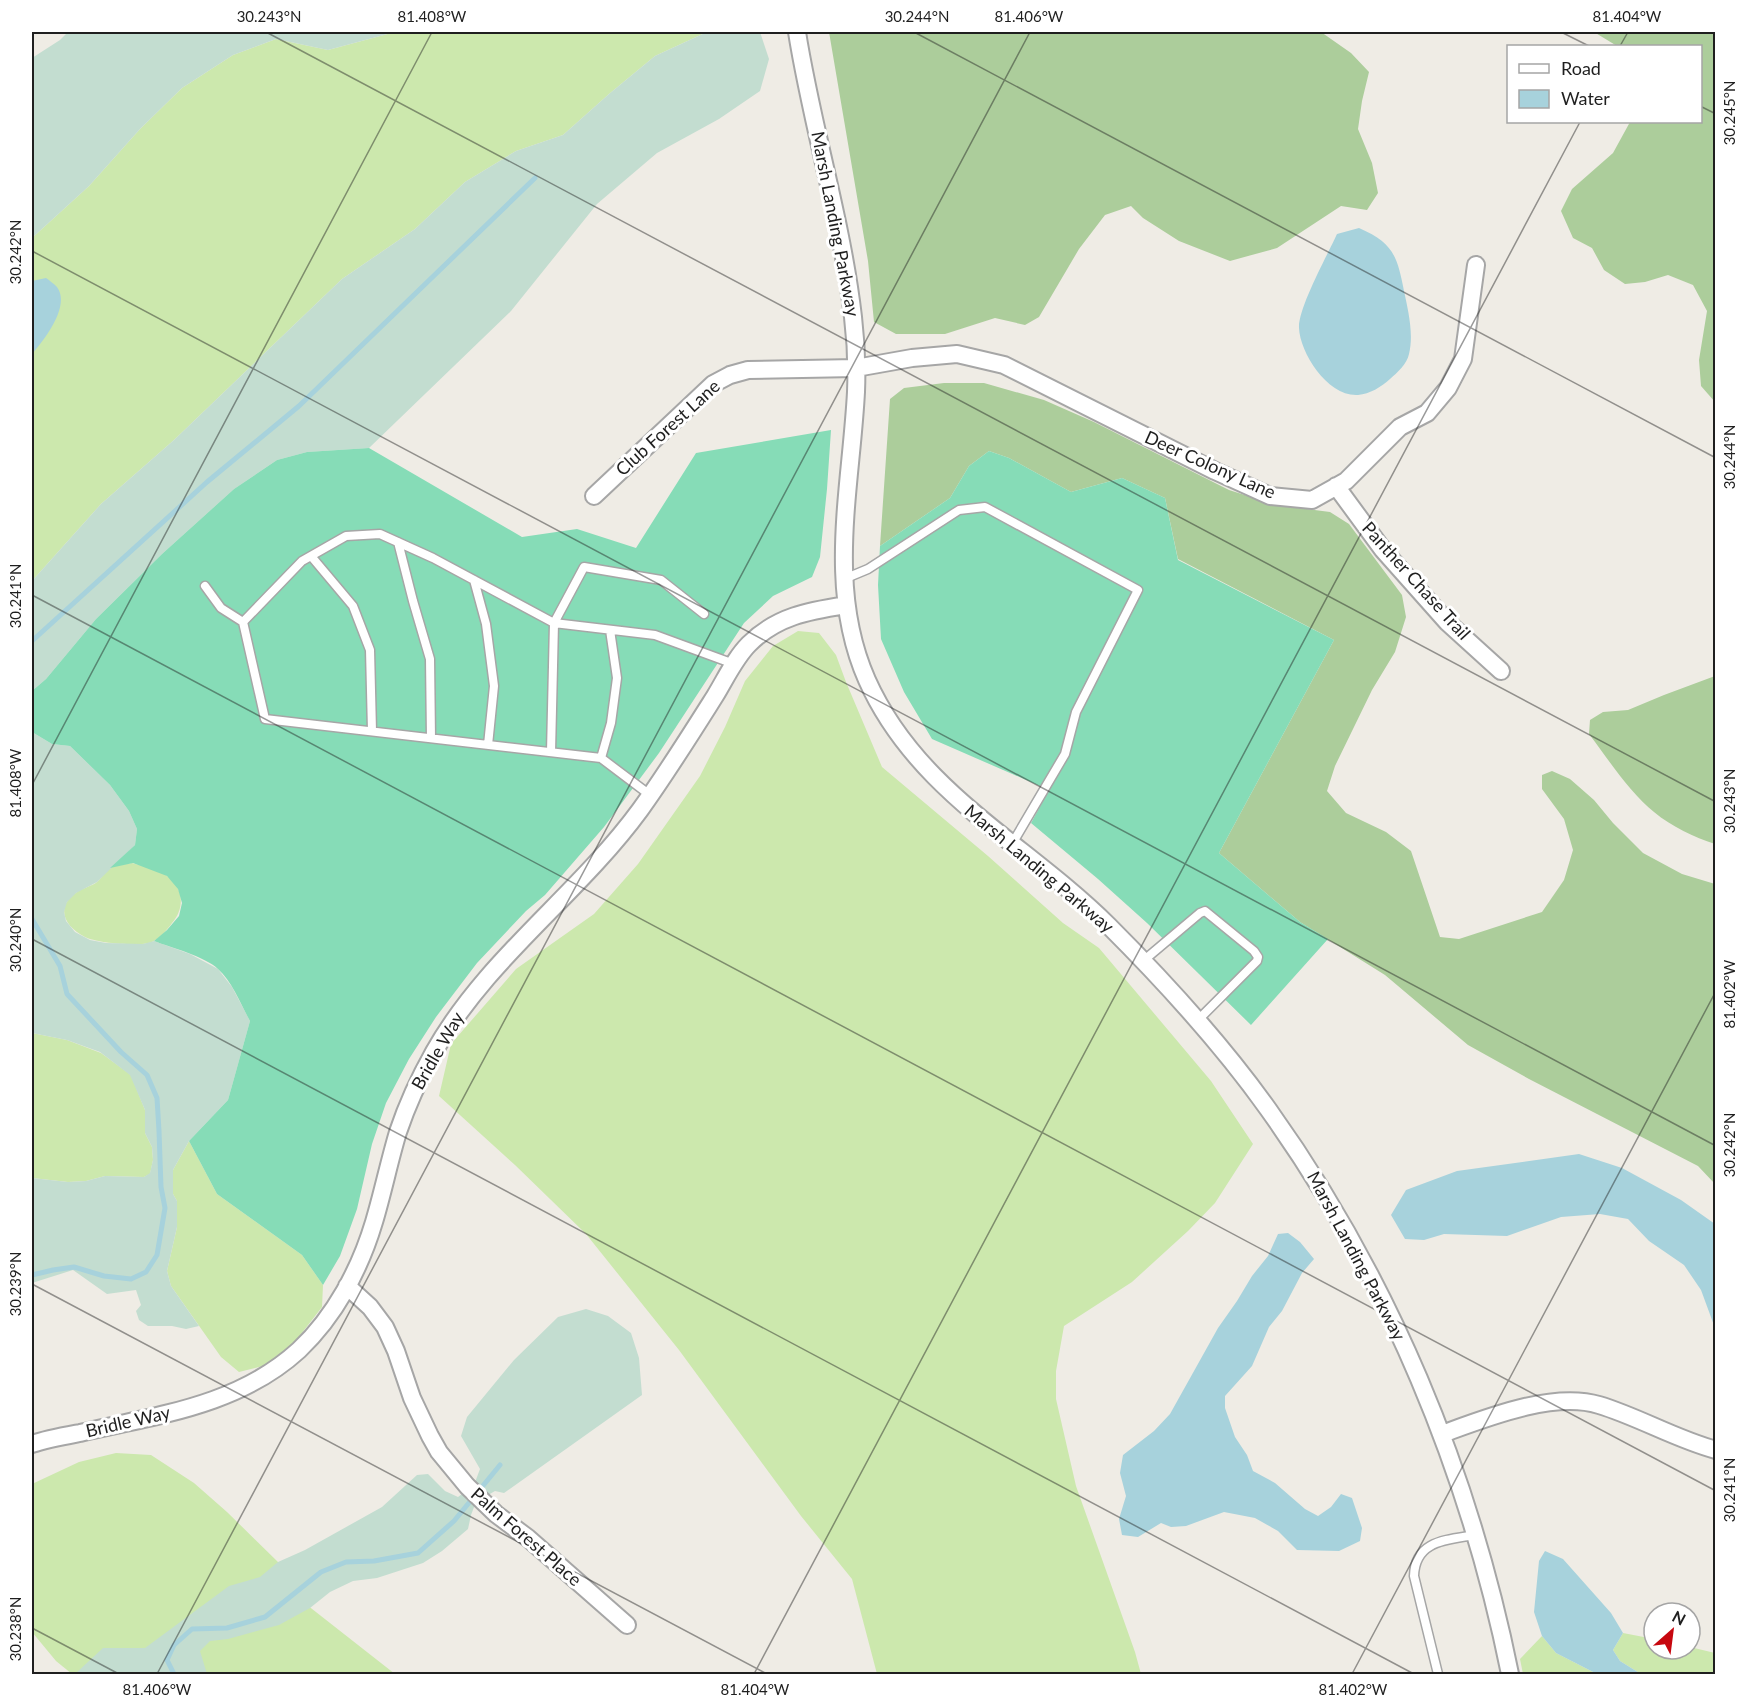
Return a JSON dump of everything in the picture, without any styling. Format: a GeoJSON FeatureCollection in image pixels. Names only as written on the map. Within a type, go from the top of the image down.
{"type":"FeatureCollection","features":[{"type":"Feature","properties":{"kind":"street","name":"Marsh Landing Parkway"},"geometry":{"type":"LineString","coordinates":[[797,32],[846,271],[853,319],[856,392],[843,543],[843,579],[846,605],[860,663],[886,718],[906,746],[963,804],[1061,882],[1106,922],[1167,985],[1266,1105],[1308,1167],[1347,1231],[1379,1293],[1414,1366],[1442,1434],[1476,1534],[1510,1674]]}},
{"type":"Feature","properties":{"kind":"street","name":"Deer Colony Lane"},"geometry":{"type":"LineString","coordinates":[[856,368],[912,358],[957,354],[1004,365],[1215,471],[1270,496],[1312,500],[1346,481],[1400,427],[1427,413],[1448,388],[1463,359],[1476,265]]}},
{"type":"Feature","properties":{"kind":"street","name":"Club Forest Lane"},"geometry":{"type":"LineString","coordinates":[[594,496],[713,384],[730,375],[747,370],[856,368]]}},
{"type":"Feature","properties":{"kind":"street","name":"Panther Chase Trail"},"geometry":{"type":"LineString","coordinates":[[1336,486],[1383,550],[1447,622],[1501,671]]}},
{"type":"Feature","properties":{"kind":"street","name":"Bridle Way"},"geometry":{"type":"LineString","coordinates":[[32,1444],[198,1406],[230,1395],[260,1379],[301,1347],[325,1322],[347,1286],[374,1222],[399,1129],[434,1052],[457,1015],[484,980],[610,847],[650,795],[734,664],[750,643],[789,617],[846,605]]}},
{"type":"Feature","properties":{"kind":"street","name":"Palm Forest Place"},"geometry":{"type":"LineString","coordinates":[[347,1286],[370,1307],[384,1327],[396,1351],[412,1398],[430,1436],[439,1452],[467,1486],[496,1514],[528,1538],[627,1624]]}},
{"type":"Feature","properties":{"kind":"street"},"geometry":{"type":"LineString","coordinates":[[1442,1434],[1497,1413],[1560,1401],[1580,1401],[1599,1405],[1695,1444],[1716,1450]]}},
{"type":"Feature","properties":{"kind":"lane"},"geometry":{"type":"LineString","coordinates":[[843,579],[868,569],[959,510],[985,507],[1138,590],[1076,712],[1065,754],[1012,843]]}},
{"type":"Feature","properties":{"kind":"lane"},"geometry":{"type":"LineString","coordinates":[[243,622],[302,561],[346,536],[380,534],[433,558],[554,623],[655,635],[734,664]]}},
{"type":"Feature","properties":{"kind":"lane"},"geometry":{"type":"LineString","coordinates":[[398,542],[430,659],[431,738]]}},
{"type":"Feature","properties":{"kind":"lane"},"geometry":{"type":"LineString","coordinates":[[311,556],[353,606],[370,650],[372,731]]}},
{"type":"Feature","properties":{"kind":"lane"},"geometry":{"type":"LineString","coordinates":[[551,752],[554,623],[584,567],[661,580],[704,614]]}},
{"type":"Feature","properties":{"kind":"lane"},"geometry":{"type":"LineString","coordinates":[[474,580],[486,624],[494,686],[488,745]]}},
{"type":"Feature","properties":{"kind":"lane"},"geometry":{"type":"LineString","coordinates":[[205,586],[221,608],[243,622],[265,719],[601,758],[650,795]]}},
{"type":"Feature","properties":{"kind":"lane"},"geometry":{"type":"LineString","coordinates":[[601,758],[611,723],[617,678],[610,630]]}},
{"type":"Feature","properties":{"kind":"lane"},"geometry":{"type":"LineString","coordinates":[[1143,961],[1205,911],[1254,951],[1258,957],[1257,961],[1197,1021]]}},
{"type":"Feature","properties":{"kind":"lane"},"geometry":{"type":"LineString","coordinates":[[1438,1674],[1414,1576],[1414,1567],[1419,1555],[1436,1543],[1476,1534]]}},
{"type":"Feature","properties":{"kind":"green space"},"geometry":{"type":"Polygon","coordinates":[[[68,32],[395,32],[328,50],[276,39],[233,55],[182,88],[140,129],[89,186],[32,238],[32,58],[60,40],[68,32]]]}},
{"type":"Feature","properties":{"kind":"green space"},"geometry":{"type":"Polygon","coordinates":[[[395,32],[707,32],[655,56],[563,135],[516,151],[465,182],[415,229],[342,279],[174,440],[101,504],[32,581],[32,238],[89,186],[140,129],[182,88],[233,55],[276,39],[328,50],[395,32]]]}},
{"type":"Feature","properties":{"kind":"green space"},"geometry":{"type":"Polygon","coordinates":[[[707,32],[760,32],[769,59],[760,91],[719,119],[657,153],[597,204],[511,311],[369,448],[307,452],[277,460],[234,489],[162,554],[96,619],[46,679],[32,691],[32,581],[101,504],[174,440],[342,279],[415,229],[465,182],[516,151],[563,135],[655,56],[707,32]]]}},
{"type":"Feature","properties":{"kind":"green space"},"geometry":{"type":"Polygon","coordinates":[[[829,32],[1321,32],[1351,53],[1369,72],[1358,129],[1372,163],[1378,193],[1367,210],[1341,206],[1277,248],[1230,261],[1179,241],[1143,218],[1131,206],[1105,215],[1079,249],[1039,317],[1025,325],[995,318],[945,334],[896,334],[874,322],[868,261],[829,32]]]}},
{"type":"Feature","properties":{"kind":"green space"},"geometry":{"type":"Polygon","coordinates":[[[1594,32],[1715,32],[1715,402],[1701,386],[1699,360],[1707,311],[1693,285],[1668,275],[1645,282],[1625,284],[1604,270],[1592,248],[1573,238],[1561,211],[1572,189],[1613,153],[1629,123],[1702,123],[1702,45],[1615,45],[1594,32]]]}},
{"type":"Feature","properties":{"kind":"green space"},"geometry":{"type":"Polygon","coordinates":[[[944,383],[984,383],[1044,400],[1094,422],[1229,490],[1276,505],[1330,512],[1349,524],[1402,595],[1406,617],[1395,652],[1372,690],[1335,766],[1327,791],[1346,813],[1386,832],[1411,851],[1440,937],[1459,939],[1542,912],[1564,880],[1573,850],[1564,819],[1542,789],[1542,775],[1552,771],[1570,779],[1594,800],[1643,853],[1682,874],[1715,884],[1715,1184],[1698,1166],[1468,1045],[1385,975],[1300,922],[1219,853],[1334,640],[1178,559],[1165,498],[1122,478],[1071,492],[1009,458],[989,451],[969,466],[950,498],[880,546],[890,399],[904,388],[944,383]]]}},
{"type":"Feature","properties":{"kind":"green space"},"geometry":{"type":"Polygon","coordinates":[[[831,430],[820,557],[812,577],[773,596],[744,623],[659,753],[604,827],[545,895],[526,911],[477,963],[436,1017],[409,1059],[386,1103],[372,1144],[357,1209],[340,1256],[323,1285],[302,1255],[217,1194],[189,1141],[228,1100],[250,1021],[232,987],[212,964],[154,941],[179,916],[182,903],[178,889],[167,876],[133,863],[110,868],[135,845],[137,829],[129,811],[110,785],[70,746],[52,744],[32,732],[32,691],[46,679],[96,619],[162,554],[234,489],[277,460],[307,452],[369,448],[522,537],[577,529],[636,548],[696,453],[831,430]]]}},
{"type":"Feature","properties":{"kind":"green space"},"geometry":{"type":"Polygon","coordinates":[[[989,451],[1009,458],[1071,492],[1122,478],[1165,498],[1178,560],[1334,640],[1219,853],[1300,922],[1328,939],[1251,1025],[1147,923],[1031,823],[1049,790],[932,739],[904,692],[881,639],[878,585],[880,546],[950,498],[969,466],[989,451]]]}},
{"type":"Feature","properties":{"kind":"green space"},"geometry":{"type":"Polygon","coordinates":[[[798,631],[819,633],[836,655],[882,767],[1063,923],[1099,948],[1211,1081],[1253,1144],[1215,1203],[1188,1231],[1132,1282],[1064,1326],[1056,1371],[1056,1399],[1076,1486],[1141,1674],[877,1674],[852,1579],[801,1516],[679,1350],[586,1234],[439,1096],[451,1044],[516,969],[594,914],[638,864],[700,776],[745,681],[773,646],[798,631]]]}},
{"type":"Feature","properties":{"kind":"green space"},"geometry":{"type":"Polygon","coordinates":[[[1716,676],[1715,844],[1683,831],[1654,812],[1628,786],[1589,734],[1590,720],[1603,712],[1628,710],[1716,676]]]}},
{"type":"Feature","properties":{"kind":"green space"},"geometry":{"type":"Polygon","coordinates":[[[32,732],[52,744],[70,746],[110,785],[129,811],[137,829],[135,845],[97,882],[76,893],[67,902],[64,912],[66,921],[75,932],[90,940],[143,944],[154,941],[190,954],[218,969],[232,987],[250,1021],[228,1100],[189,1141],[173,1170],[173,1194],[177,1201],[177,1227],[167,1271],[171,1286],[199,1326],[186,1329],[172,1326],[148,1326],[139,1320],[136,1311],[141,1305],[136,1290],[107,1294],[73,1270],[32,1283],[32,1178],[68,1182],[86,1181],[105,1176],[144,1177],[150,1173],[153,1160],[152,1147],[145,1133],[145,1110],[130,1075],[100,1052],[67,1040],[32,1033],[32,732]]]}},
{"type":"Feature","properties":{"kind":"green space"},"geometry":{"type":"Polygon","coordinates":[[[132,863],[163,874],[177,886],[181,905],[166,931],[152,942],[129,944],[91,939],[72,928],[64,910],[70,898],[97,882],[110,868],[132,863]]]}},
{"type":"Feature","properties":{"kind":"green space"},"geometry":{"type":"Polygon","coordinates":[[[32,1033],[67,1040],[101,1053],[131,1075],[145,1110],[145,1133],[152,1147],[153,1160],[150,1174],[144,1177],[105,1176],[86,1181],[68,1182],[32,1178],[32,1033]]]}},
{"type":"Feature","properties":{"kind":"green space"},"geometry":{"type":"Polygon","coordinates":[[[189,1141],[217,1194],[302,1255],[323,1285],[322,1307],[291,1347],[263,1366],[239,1372],[221,1357],[171,1286],[167,1271],[177,1227],[177,1201],[173,1194],[173,1170],[189,1141]]]}},
{"type":"Feature","properties":{"kind":"green space"},"geometry":{"type":"Polygon","coordinates":[[[586,1309],[608,1316],[631,1333],[639,1358],[642,1395],[504,1493],[495,1491],[476,1502],[468,1529],[442,1551],[423,1563],[377,1578],[353,1581],[330,1592],[310,1608],[279,1625],[228,1639],[210,1641],[200,1651],[207,1674],[75,1674],[103,1648],[145,1648],[229,1586],[260,1577],[278,1562],[305,1550],[382,1507],[417,1475],[428,1474],[445,1491],[458,1497],[474,1485],[480,1469],[461,1436],[467,1417],[514,1360],[558,1317],[586,1309]]]}},
{"type":"Feature","properties":{"kind":"green space"},"geometry":{"type":"Polygon","coordinates":[[[116,1453],[151,1455],[194,1483],[278,1562],[293,1594],[395,1674],[72,1674],[56,1661],[32,1632],[32,1484],[79,1462],[116,1453]]]}},
{"type":"Feature","properties":{"kind":"green space"},"geometry":{"type":"Polygon","coordinates":[[[1623,1633],[1642,1637],[1642,1661],[1702,1661],[1702,1650],[1715,1653],[1715,1674],[1641,1674],[1620,1661],[1613,1650],[1623,1633]]]}},
{"type":"Feature","properties":{"kind":"green space"},"geometry":{"type":"Polygon","coordinates":[[[1542,1636],[1556,1653],[1597,1674],[1523,1674],[1520,1659],[1542,1636]]]}},
{"type":"Feature","properties":{"kind":"water"},"geometry":{"type":"Polygon","coordinates":[[[1359,228],[1379,239],[1396,259],[1407,306],[1411,338],[1408,358],[1399,371],[1379,387],[1358,395],[1347,394],[1336,389],[1318,372],[1304,349],[1299,328],[1308,295],[1337,234],[1359,228]]]}},
{"type":"Feature","properties":{"kind":"water"},"geometry":{"type":"Polygon","coordinates":[[[46,278],[57,287],[61,304],[54,322],[32,354],[32,281],[46,278]]]}},
{"type":"Feature","properties":{"kind":"water"},"geometry":{"type":"Polygon","coordinates":[[[1579,1154],[1622,1168],[1681,1200],[1715,1224],[1715,1328],[1701,1290],[1684,1265],[1649,1241],[1628,1219],[1600,1214],[1561,1217],[1507,1236],[1444,1234],[1424,1240],[1405,1239],[1391,1215],[1406,1190],[1457,1171],[1579,1154]]]}},
{"type":"Feature","properties":{"kind":"water"},"geometry":{"type":"Polygon","coordinates":[[[1288,1233],[1300,1242],[1314,1259],[1302,1273],[1282,1311],[1269,1327],[1252,1366],[1225,1396],[1225,1408],[1235,1437],[1247,1455],[1253,1471],[1275,1483],[1305,1509],[1318,1516],[1331,1507],[1341,1494],[1352,1498],[1362,1528],[1360,1541],[1339,1551],[1297,1550],[1278,1531],[1255,1518],[1224,1512],[1186,1526],[1171,1527],[1161,1523],[1138,1537],[1122,1535],[1119,1519],[1126,1496],[1120,1473],[1123,1455],[1154,1431],[1170,1414],[1218,1328],[1268,1256],[1278,1234],[1288,1233]]]}},
{"type":"Feature","properties":{"kind":"water"},"geometry":{"type":"Polygon","coordinates":[[[1545,1551],[1563,1559],[1611,1613],[1623,1633],[1613,1650],[1620,1661],[1641,1674],[1597,1674],[1556,1653],[1542,1636],[1534,1612],[1539,1561],[1545,1551]]]}},
{"type":"Feature","properties":{"kind":"waterway"},"geometry":{"type":"LineString","coordinates":[[32,641],[207,482],[299,406],[535,178]]}},
{"type":"Feature","properties":{"kind":"waterway"},"geometry":{"type":"LineString","coordinates":[[32,919],[60,966],[67,994],[121,1052],[147,1075],[157,1098],[161,1187],[165,1208],[157,1255],[146,1272],[131,1279],[104,1276],[74,1267],[32,1275]]}},
{"type":"Feature","properties":{"kind":"waterway"},"geometry":{"type":"LineString","coordinates":[[174,1674],[167,1660],[174,1645],[192,1629],[227,1628],[265,1617],[321,1572],[346,1562],[374,1561],[418,1553],[454,1521],[500,1465]]}}]}
